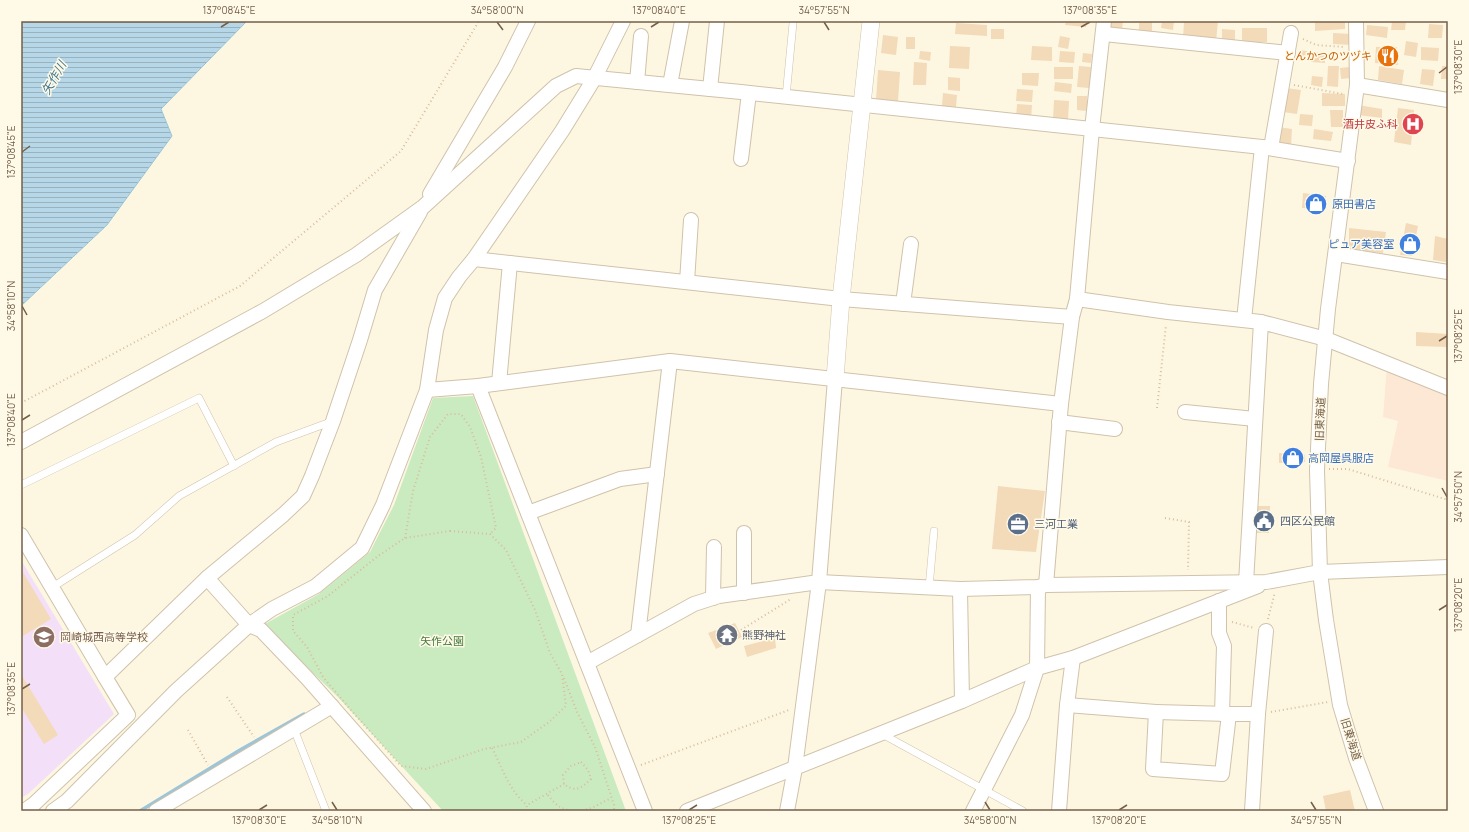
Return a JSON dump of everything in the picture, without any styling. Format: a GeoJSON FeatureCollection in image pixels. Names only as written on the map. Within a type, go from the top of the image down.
{"type":"FeatureCollection","features":[{"type":"Feature","properties":{"kind":"street"},"geometry":{"type":"LineString","coordinates":[[105,677],[207,578],[283,515],[302,496],[312,476],[333,421],[375,290],[506,67],[528,21]]}},
{"type":"Feature","properties":{"kind":"street"},"geometry":{"type":"LineString","coordinates":[[53,811],[67,800],[171,697],[249,625],[272,609],[316,586],[362,548],[384,505],[427,390],[436,330],[445,298],[459,277],[474,259],[562,131],[594,79],[623,21]]}},
{"type":"Feature","properties":{"kind":"street"},"geometry":{"type":"LineString","coordinates":[[670,85],[682,21]]}},
{"type":"Feature","properties":{"kind":"street"},"geometry":{"type":"LineString","coordinates":[[710,89],[717,21]]}},
{"type":"Feature","properties":{"kind":"street"},"geometry":{"type":"LineString","coordinates":[[787,811],[795,768],[820,582],[841,299],[871,21]]}},
{"type":"Feature","properties":{"kind":"street","name":"旧東海道"},"geometry":{"type":"LineString","coordinates":[[1356,21],[1358,49],[1356,91],[1328,309],[1321,384],[1317,470],[1320,572],[1326,620],[1340,700],[1356,758],[1376,811]]}},
{"type":"Feature","properties":{"kind":"street"},"geometry":{"type":"LineString","coordinates":[[973,811],[1022,715],[1037,668],[1042,586],[1059,422],[1072,316],[1077,299],[1092,129],[1104,27],[1288,53]]}},
{"type":"Feature","properties":{"kind":"street"},"geometry":{"type":"LineString","coordinates":[[1244,320],[1266,148],[1283,82],[1291,33]]}},
{"type":"Feature","properties":{"kind":"street"},"geometry":{"type":"LineString","coordinates":[[637,82],[641,36]]}},
{"type":"Feature","properties":{"kind":"street"},"geometry":{"type":"LineString","coordinates":[[21,442],[287,297],[356,255],[423,207],[556,86],[576,76],[1266,148],[1348,161]]}},
{"type":"Feature","properties":{"kind":"street"},"geometry":{"type":"LineString","coordinates":[[1356,91],[1448,100]]}},
{"type":"Feature","properties":{"kind":"street"},"geometry":{"type":"LineString","coordinates":[[741,158],[749,93]]}},
{"type":"Feature","properties":{"kind":"street"},"geometry":{"type":"LineString","coordinates":[[687,282],[691,220]]}},
{"type":"Feature","properties":{"kind":"street"},"geometry":{"type":"LineString","coordinates":[[903,304],[911,244]]}},
{"type":"Feature","properties":{"kind":"street"},"geometry":{"type":"LineString","coordinates":[[1336,254],[1448,272]]}},
{"type":"Feature","properties":{"kind":"street"},"geometry":{"type":"LineString","coordinates":[[474,259],[841,299],[1072,316]]}},
{"type":"Feature","properties":{"kind":"street"},"geometry":{"type":"LineString","coordinates":[[499,383],[510,263]]}},
{"type":"Feature","properties":{"kind":"street"},"geometry":{"type":"LineString","coordinates":[[1077,299],[1168,312],[1261,322],[1326,339],[1448,388]]}},
{"type":"Feature","properties":{"kind":"street"},"geometry":{"type":"LineString","coordinates":[[1246,583],[1261,322]]}},
{"type":"Feature","properties":{"kind":"street"},"geometry":{"type":"LineString","coordinates":[[427,390],[478,386],[670,361],[1061,404]]}},
{"type":"Feature","properties":{"kind":"street"},"geometry":{"type":"LineString","coordinates":[[638,635],[670,361]]}},
{"type":"Feature","properties":{"kind":"street"},"geometry":{"type":"LineString","coordinates":[[478,386],[645,811]]}},
{"type":"Feature","properties":{"kind":"street"},"geometry":{"type":"LineString","coordinates":[[1185,412],[1255,419]]}},
{"type":"Feature","properties":{"kind":"street"},"geometry":{"type":"LineString","coordinates":[[1059,422],[1115,429]]}},
{"type":"Feature","properties":{"kind":"street"},"geometry":{"type":"LineString","coordinates":[[528,513],[620,479],[657,474]]}},
{"type":"Feature","properties":{"kind":"street"},"geometry":{"type":"LineString","coordinates":[[744,533],[744,592]]}},
{"type":"Feature","properties":{"kind":"street"},"geometry":{"type":"LineString","coordinates":[[21,535],[51,588],[128,715],[34,804],[24,811]]}},
{"type":"Feature","properties":{"kind":"street"},"geometry":{"type":"LineString","coordinates":[[713,598],[714,547]]}},
{"type":"Feature","properties":{"kind":"street"},"geometry":{"type":"LineString","coordinates":[[587,663],[694,604],[713,598],[744,592],[820,582],[960,589],[1042,586],[1246,583],[1272,581],[1320,572],[1448,567]]}},
{"type":"Feature","properties":{"kind":"street"},"geometry":{"type":"LineString","coordinates":[[207,578],[249,625],[261,630],[332,706],[424,811]]}},
{"type":"Feature","properties":{"kind":"street"},"geometry":{"type":"LineString","coordinates":[[687,811],[962,701],[1037,668],[1073,658],[1272,581]]}},
{"type":"Feature","properties":{"kind":"street"},"geometry":{"type":"LineString","coordinates":[[960,589],[962,701]]}},
{"type":"Feature","properties":{"kind":"street"},"geometry":{"type":"LineString","coordinates":[[1156,712],[1153,769],[1222,774],[1226,714],[1224,646],[1219,633],[1219,601]]}},
{"type":"Feature","properties":{"kind":"street"},"geometry":{"type":"LineString","coordinates":[[1252,811],[1258,714],[1266,631]]}},
{"type":"Feature","properties":{"kind":"street"},"geometry":{"type":"LineString","coordinates":[[1059,811],[1067,705],[1073,658]]}},
{"type":"Feature","properties":{"kind":"street"},"geometry":{"type":"LineString","coordinates":[[1067,705],[1156,712],[1258,714]]}},
{"type":"Feature","properties":{"kind":"street"},"geometry":{"type":"LineString","coordinates":[[156,811],[176,806],[215,776],[332,706]]}},
{"type":"Feature","properties":{"kind":"lane"},"geometry":{"type":"LineString","coordinates":[[786,97],[792,24]]}},
{"type":"Feature","properties":{"kind":"lane"},"geometry":{"type":"LineString","coordinates":[[21,485],[199,398],[234,466]]}},
{"type":"Feature","properties":{"kind":"lane"},"geometry":{"type":"LineString","coordinates":[[51,588],[135,535],[179,496],[276,442],[333,421]]}},
{"type":"Feature","properties":{"kind":"lane"},"geometry":{"type":"LineString","coordinates":[[929,588],[934,531]]}},
{"type":"Feature","properties":{"kind":"lane"},"geometry":{"type":"LineString","coordinates":[[294,729],[326,811]]}},
{"type":"Feature","properties":{"kind":"lane"},"geometry":{"type":"LineString","coordinates":[[881,734],[1023,811]]}},
{"type":"Feature","properties":{"kind":"path"},"geometry":{"type":"LineString","coordinates":[[21,403],[240,286],[401,151],[479,21]]}},
{"type":"Feature","properties":{"kind":"path"},"geometry":{"type":"LineString","coordinates":[[1291,33],[1316,45],[1358,49]]}},
{"type":"Feature","properties":{"kind":"path"},"geometry":{"type":"LineString","coordinates":[[1283,82],[1356,91]]}},
{"type":"Feature","properties":{"kind":"path"},"geometry":{"type":"LineString","coordinates":[[1157,408],[1168,312]]}},
{"type":"Feature","properties":{"kind":"path"},"geometry":{"type":"LineString","coordinates":[[405,538],[413,491],[430,437],[448,414],[461,414],[470,427],[481,457],[496,528],[490,534]]}},
{"type":"Feature","properties":{"kind":"path"},"geometry":{"type":"LineString","coordinates":[[1317,470],[1348,469],[1448,500]]}},
{"type":"Feature","properties":{"kind":"path"},"geometry":{"type":"LineString","coordinates":[[1165,518],[1189,522],[1188,583]]}},
{"type":"Feature","properties":{"kind":"path"},"geometry":{"type":"LineString","coordinates":[[562,674],[566,706],[549,722],[520,742],[484,749],[426,769],[401,766],[350,710],[323,677],[307,647],[293,631],[293,615],[328,596],[378,556],[405,538],[450,531],[490,534],[506,550],[535,610],[550,653],[562,674],[577,712],[595,747],[614,811]]}},
{"type":"Feature","properties":{"kind":"path"},"geometry":{"type":"LineString","coordinates":[[1219,618],[1266,631],[1272,581]]}},
{"type":"Feature","properties":{"kind":"path"},"geometry":{"type":"LineString","coordinates":[[741,630],[793,598]]}},
{"type":"Feature","properties":{"kind":"path"},"geometry":{"type":"LineString","coordinates":[[227,697],[261,748]]}},
{"type":"Feature","properties":{"kind":"path"},"geometry":{"type":"LineString","coordinates":[[1258,714],[1340,700]]}},
{"type":"Feature","properties":{"kind":"path"},"geometry":{"type":"LineString","coordinates":[[629,770],[804,705]]}},
{"type":"Feature","properties":{"kind":"path"},"geometry":{"type":"LineString","coordinates":[[188,730],[215,776]]}},
{"type":"Feature","properties":{"kind":"path"},"geometry":{"type":"LineString","coordinates":[[492,748],[514,792],[521,801],[527,805]]}},
{"type":"Feature","properties":{"kind":"path"},"geometry":{"type":"LineString","coordinates":[[581,762],[588,770],[591,779],[584,786],[576,789],[570,789],[564,784],[563,775],[571,766],[581,762]]}},
{"type":"Feature","properties":{"kind":"path"},"geometry":{"type":"LineString","coordinates":[[527,805],[564,784]]}},
{"type":"Feature","properties":{"kind":"path"},"geometry":{"type":"LineString","coordinates":[[548,795],[555,805],[567,810],[578,811],[592,808],[611,798]]}},
{"type":"Feature","properties":{"kind":"path"},"geometry":{"type":"LineString","coordinates":[[526,811],[527,805]]}},
{"type":"Feature","properties":{"kind":"shaded area"},"geometry":{"type":"Polygon","coordinates":[[[1387,365],[1448,390],[1448,481],[1388,467],[1398,421],[1383,417],[1387,365]]]}},
{"type":"Feature","properties":{"kind":"shaded area","name":"岡崎城西高等学校"},"geometry":{"type":"Polygon","coordinates":[[[21,560],[114,714],[28,794],[21,798],[21,560]]]}},
{"type":"Feature","properties":{"kind":"green space","name":"矢作公園"},"geometry":{"type":"Polygon","coordinates":[[[473,396],[626,811],[443,811],[337,696],[263,625],[319,594],[370,552],[394,505],[433,398],[473,396]]]}},
{"type":"Feature","properties":{"kind":"water","name":"矢作川"},"geometry":{"type":"Polygon","coordinates":[[[21,21],[247,21],[161,109],[172,136],[107,225],[21,306],[21,21]]]}},
{"type":"Feature","properties":{"kind":"building"},"geometry":{"type":"Polygon","coordinates":[[[1066,21],[1087,21],[1086,27],[1065,25],[1066,21]]]}},
{"type":"Feature","properties":{"kind":"building"},"geometry":{"type":"Polygon","coordinates":[[[1108,21],[1123,21],[1122,30],[1108,28],[1108,21]]]}},
{"type":"Feature","properties":{"kind":"building"},"geometry":{"type":"Polygon","coordinates":[[[1139,21],[1152,21],[1152,34],[1139,34],[1139,21]]]}},
{"type":"Feature","properties":{"kind":"building"},"geometry":{"type":"Polygon","coordinates":[[[1162,21],[1174,21],[1173,30],[1161,28],[1162,21]]]}},
{"type":"Feature","properties":{"kind":"building"},"geometry":{"type":"Polygon","coordinates":[[[1184,21],[1218,21],[1216,42],[1183,39],[1184,21]]]}},
{"type":"Feature","properties":{"kind":"building"},"geometry":{"type":"Polygon","coordinates":[[[1315,21],[1345,21],[1345,29],[1315,31],[1315,21]]]}},
{"type":"Feature","properties":{"kind":"building"},"geometry":{"type":"Polygon","coordinates":[[[1392,21],[1406,21],[1405,30],[1391,30],[1392,21]]]}},
{"type":"Feature","properties":{"kind":"building"},"geometry":{"type":"Polygon","coordinates":[[[956,23],[987,25],[987,36],[955,34],[956,23]]]}},
{"type":"Feature","properties":{"kind":"building"},"geometry":{"type":"Polygon","coordinates":[[[1429,24],[1443,25],[1442,38],[1428,38],[1429,24]]]}},
{"type":"Feature","properties":{"kind":"building"},"geometry":{"type":"Polygon","coordinates":[[[1367,25],[1388,27],[1387,38],[1366,35],[1367,25]]]}},
{"type":"Feature","properties":{"kind":"building"},"geometry":{"type":"Polygon","coordinates":[[[1242,28],[1267,28],[1267,42],[1242,42],[1242,28]]]}},
{"type":"Feature","properties":{"kind":"building"},"geometry":{"type":"Polygon","coordinates":[[[991,29],[1004,29],[1004,39],[991,39],[991,29]]]}},
{"type":"Feature","properties":{"kind":"building"},"geometry":{"type":"Polygon","coordinates":[[[1222,29],[1235,30],[1235,41],[1222,41],[1222,29]]]}},
{"type":"Feature","properties":{"kind":"building"},"geometry":{"type":"Polygon","coordinates":[[[1333,33],[1353,34],[1352,45],[1333,44],[1333,33]]]}},
{"type":"Feature","properties":{"kind":"building"},"geometry":{"type":"Polygon","coordinates":[[[883,35],[898,37],[896,55],[881,53],[883,35]]]}},
{"type":"Feature","properties":{"kind":"building"},"geometry":{"type":"Polygon","coordinates":[[[1060,36],[1070,38],[1068,49],[1058,47],[1060,36]]]}},
{"type":"Feature","properties":{"kind":"building"},"geometry":{"type":"Polygon","coordinates":[[[906,37],[915,37],[915,49],[906,49],[906,37]]]}},
{"type":"Feature","properties":{"kind":"building"},"geometry":{"type":"Polygon","coordinates":[[[1406,41],[1418,43],[1416,57],[1404,55],[1406,41]]]}},
{"type":"Feature","properties":{"kind":"building"},"geometry":{"type":"Polygon","coordinates":[[[950,46],[970,47],[969,69],[949,68],[950,46]]]}},
{"type":"Feature","properties":{"kind":"building"},"geometry":{"type":"Polygon","coordinates":[[[1032,46],[1052,47],[1052,61],[1031,60],[1032,46]]]}},
{"type":"Feature","properties":{"kind":"building"},"geometry":{"type":"Polygon","coordinates":[[[1376,47],[1397,47],[1398,65],[1375,63],[1376,47]]]}},
{"type":"Feature","properties":{"kind":"building"},"geometry":{"type":"Polygon","coordinates":[[[1421,47],[1439,48],[1438,61],[1421,60],[1421,47]]]}},
{"type":"Feature","properties":{"kind":"building"},"geometry":{"type":"Polygon","coordinates":[[[1300,50],[1307,51],[1305,59],[1299,58],[1300,50]]]}},
{"type":"Feature","properties":{"kind":"building"},"geometry":{"type":"Polygon","coordinates":[[[920,51],[931,52],[930,61],[919,59],[920,51]]]}},
{"type":"Feature","properties":{"kind":"building"},"geometry":{"type":"Polygon","coordinates":[[[1060,51],[1075,52],[1074,63],[1059,62],[1060,51]]]}},
{"type":"Feature","properties":{"kind":"building"},"geometry":{"type":"Polygon","coordinates":[[[1311,52],[1325,53],[1325,63],[1311,62],[1311,52]]]}},
{"type":"Feature","properties":{"kind":"building"},"geometry":{"type":"Polygon","coordinates":[[[1083,53],[1092,54],[1091,63],[1082,62],[1083,53]]]}},
{"type":"Feature","properties":{"kind":"building"},"geometry":{"type":"Polygon","coordinates":[[[914,62],[927,63],[926,85],[913,85],[914,62]]]}},
{"type":"Feature","properties":{"kind":"building"},"geometry":{"type":"Polygon","coordinates":[[[1079,66],[1091,67],[1089,88],[1077,87],[1079,66]]]}},
{"type":"Feature","properties":{"kind":"building"},"geometry":{"type":"Polygon","coordinates":[[[1328,66],[1339,66],[1338,87],[1327,86],[1328,66]]]}},
{"type":"Feature","properties":{"kind":"building"},"geometry":{"type":"Polygon","coordinates":[[[1379,66],[1404,70],[1402,84],[1378,80],[1379,66]]]}},
{"type":"Feature","properties":{"kind":"building"},"geometry":{"type":"Polygon","coordinates":[[[1442,66],[1448,66],[1448,79],[1441,79],[1442,66]]]}},
{"type":"Feature","properties":{"kind":"building"},"geometry":{"type":"Polygon","coordinates":[[[1054,67],[1073,67],[1073,79],[1054,79],[1054,67]]]}},
{"type":"Feature","properties":{"kind":"building"},"geometry":{"type":"Polygon","coordinates":[[[1350,67],[1351,78],[1341,79],[1340,68],[1350,67]]]}},
{"type":"Feature","properties":{"kind":"building"},"geometry":{"type":"Polygon","coordinates":[[[1422,69],[1435,70],[1433,86],[1420,84],[1422,69]]]}},
{"type":"Feature","properties":{"kind":"building"},"geometry":{"type":"Polygon","coordinates":[[[878,70],[900,72],[898,101],[876,100],[878,70]]]}},
{"type":"Feature","properties":{"kind":"building"},"geometry":{"type":"Polygon","coordinates":[[[1022,73],[1039,73],[1038,86],[1022,85],[1022,73]]]}},
{"type":"Feature","properties":{"kind":"building"},"geometry":{"type":"Polygon","coordinates":[[[1312,76],[1323,77],[1322,87],[1311,85],[1312,76]]]}},
{"type":"Feature","properties":{"kind":"building"},"geometry":{"type":"Polygon","coordinates":[[[948,77],[960,78],[960,91],[948,90],[948,77]]]}},
{"type":"Feature","properties":{"kind":"building"},"geometry":{"type":"Polygon","coordinates":[[[1055,82],[1072,84],[1071,93],[1054,91],[1055,82]]]}},
{"type":"Feature","properties":{"kind":"building"},"geometry":{"type":"Polygon","coordinates":[[[1286,88],[1301,90],[1297,114],[1283,112],[1286,88]]]}},
{"type":"Feature","properties":{"kind":"building"},"geometry":{"type":"Polygon","coordinates":[[[1017,89],[1033,90],[1032,102],[1016,101],[1017,89]]]}},
{"type":"Feature","properties":{"kind":"building"},"geometry":{"type":"Polygon","coordinates":[[[943,93],[957,95],[956,107],[942,106],[943,93]]]}},
{"type":"Feature","properties":{"kind":"building"},"geometry":{"type":"Polygon","coordinates":[[[1322,93],[1345,94],[1345,106],[1322,106],[1322,93]]]}},
{"type":"Feature","properties":{"kind":"building"},"geometry":{"type":"Polygon","coordinates":[[[1077,96],[1087,96],[1087,111],[1077,110],[1077,96]]]}},
{"type":"Feature","properties":{"kind":"building"},"geometry":{"type":"Polygon","coordinates":[[[1054,100],[1069,101],[1068,121],[1053,120],[1054,100]]]}},
{"type":"Feature","properties":{"kind":"building"},"geometry":{"type":"Polygon","coordinates":[[[1017,104],[1032,105],[1031,119],[1016,118],[1017,104]]]}},
{"type":"Feature","properties":{"kind":"building"},"geometry":{"type":"Polygon","coordinates":[[[1358,105],[1382,109],[1382,118],[1358,115],[1358,105]]]}},
{"type":"Feature","properties":{"kind":"building"},"geometry":{"type":"Polygon","coordinates":[[[1398,108],[1414,110],[1411,145],[1394,142],[1398,108]]]}},
{"type":"Feature","properties":{"kind":"building"},"geometry":{"type":"Polygon","coordinates":[[[1330,110],[1343,110],[1343,127],[1331,127],[1330,110]]]}},
{"type":"Feature","properties":{"kind":"building"},"geometry":{"type":"Polygon","coordinates":[[[1300,114],[1313,115],[1312,126],[1299,125],[1300,114]]]}},
{"type":"Feature","properties":{"kind":"building"},"geometry":{"type":"Polygon","coordinates":[[[1278,127],[1292,129],[1291,146],[1276,145],[1278,127]]]}},
{"type":"Feature","properties":{"kind":"building"},"geometry":{"type":"Polygon","coordinates":[[[1314,129],[1333,132],[1331,141],[1313,139],[1314,129]]]}},
{"type":"Feature","properties":{"kind":"building"},"geometry":{"type":"Polygon","coordinates":[[[1303,193],[1326,196],[1325,209],[1302,208],[1303,193]]]}},
{"type":"Feature","properties":{"kind":"building"},"geometry":{"type":"Polygon","coordinates":[[[1406,223],[1418,226],[1412,256],[1400,255],[1406,223]]]}},
{"type":"Feature","properties":{"kind":"building"},"geometry":{"type":"Polygon","coordinates":[[[1349,228],[1386,232],[1383,253],[1349,250],[1349,228]]]}},
{"type":"Feature","properties":{"kind":"building"},"geometry":{"type":"Polygon","coordinates":[[[1435,236],[1448,239],[1446,262],[1433,260],[1435,236]]]}},
{"type":"Feature","properties":{"kind":"building"},"geometry":{"type":"Polygon","coordinates":[[[1416,332],[1448,334],[1448,347],[1416,346],[1416,332]]]}},
{"type":"Feature","properties":{"kind":"building"},"geometry":{"type":"Polygon","coordinates":[[[1279,453],[1305,455],[1305,462],[1279,463],[1279,453]]]}},
{"type":"Feature","properties":{"kind":"building"},"geometry":{"type":"Polygon","coordinates":[[[998,486],[1045,491],[1036,552],[992,549],[998,486]]]}},
{"type":"Feature","properties":{"kind":"building"},"geometry":{"type":"Polygon","coordinates":[[[1254,506],[1270,506],[1269,533],[1252,533],[1254,506]]]}},
{"type":"Feature","properties":{"kind":"building"},"geometry":{"type":"Polygon","coordinates":[[[21,569],[51,619],[21,637],[21,569]]]}},
{"type":"Feature","properties":{"kind":"building"},"geometry":{"type":"Polygon","coordinates":[[[735,623],[742,637],[716,649],[708,633],[735,623]]]}},
{"type":"Feature","properties":{"kind":"building"},"geometry":{"type":"Polygon","coordinates":[[[775,638],[776,648],[747,657],[744,646],[775,638]]]}},
{"type":"Feature","properties":{"kind":"building"},"geometry":{"type":"Polygon","coordinates":[[[21,674],[58,735],[44,744],[21,707],[21,674]]]}},
{"type":"Feature","properties":{"kind":"building"},"geometry":{"type":"Polygon","coordinates":[[[1350,790],[1355,811],[1326,811],[1323,796],[1350,790]]]}},
{"type":"Feature","properties":{"kind":"waterway"},"geometry":{"type":"LineString","coordinates":[[140,811],[240,750],[304,714]]}},
{"type":"Feature","properties":{"kind":"place","name":"とんかつのツヅキ"},"geometry":{"type":"Point","coordinates":[1388,56]}},
{"type":"Feature","properties":{"kind":"place","name":"酒井皮ふ科"},"geometry":{"type":"Point","coordinates":[1413,124]}},
{"type":"Feature","properties":{"kind":"place","name":"原田書店"},"geometry":{"type":"Point","coordinates":[1316,204]}},
{"type":"Feature","properties":{"kind":"place","name":"ピュア美容室"},"geometry":{"type":"Point","coordinates":[1410,244]}},
{"type":"Feature","properties":{"kind":"place","name":"高岡屋呉服店"},"geometry":{"type":"Point","coordinates":[1293,458]}},
{"type":"Feature","properties":{"kind":"place","name":"四区公民館"},"geometry":{"type":"Point","coordinates":[1264,521]}},
{"type":"Feature","properties":{"kind":"place","name":"三河工業"},"geometry":{"type":"Point","coordinates":[1018,524]}},
{"type":"Feature","properties":{"kind":"place","name":"熊野神社"},"geometry":{"type":"Point","coordinates":[727,635]}},
{"type":"Feature","properties":{"kind":"place","name":"岡崎城西高等学校"},"geometry":{"type":"Point","coordinates":[44,637]}}]}
